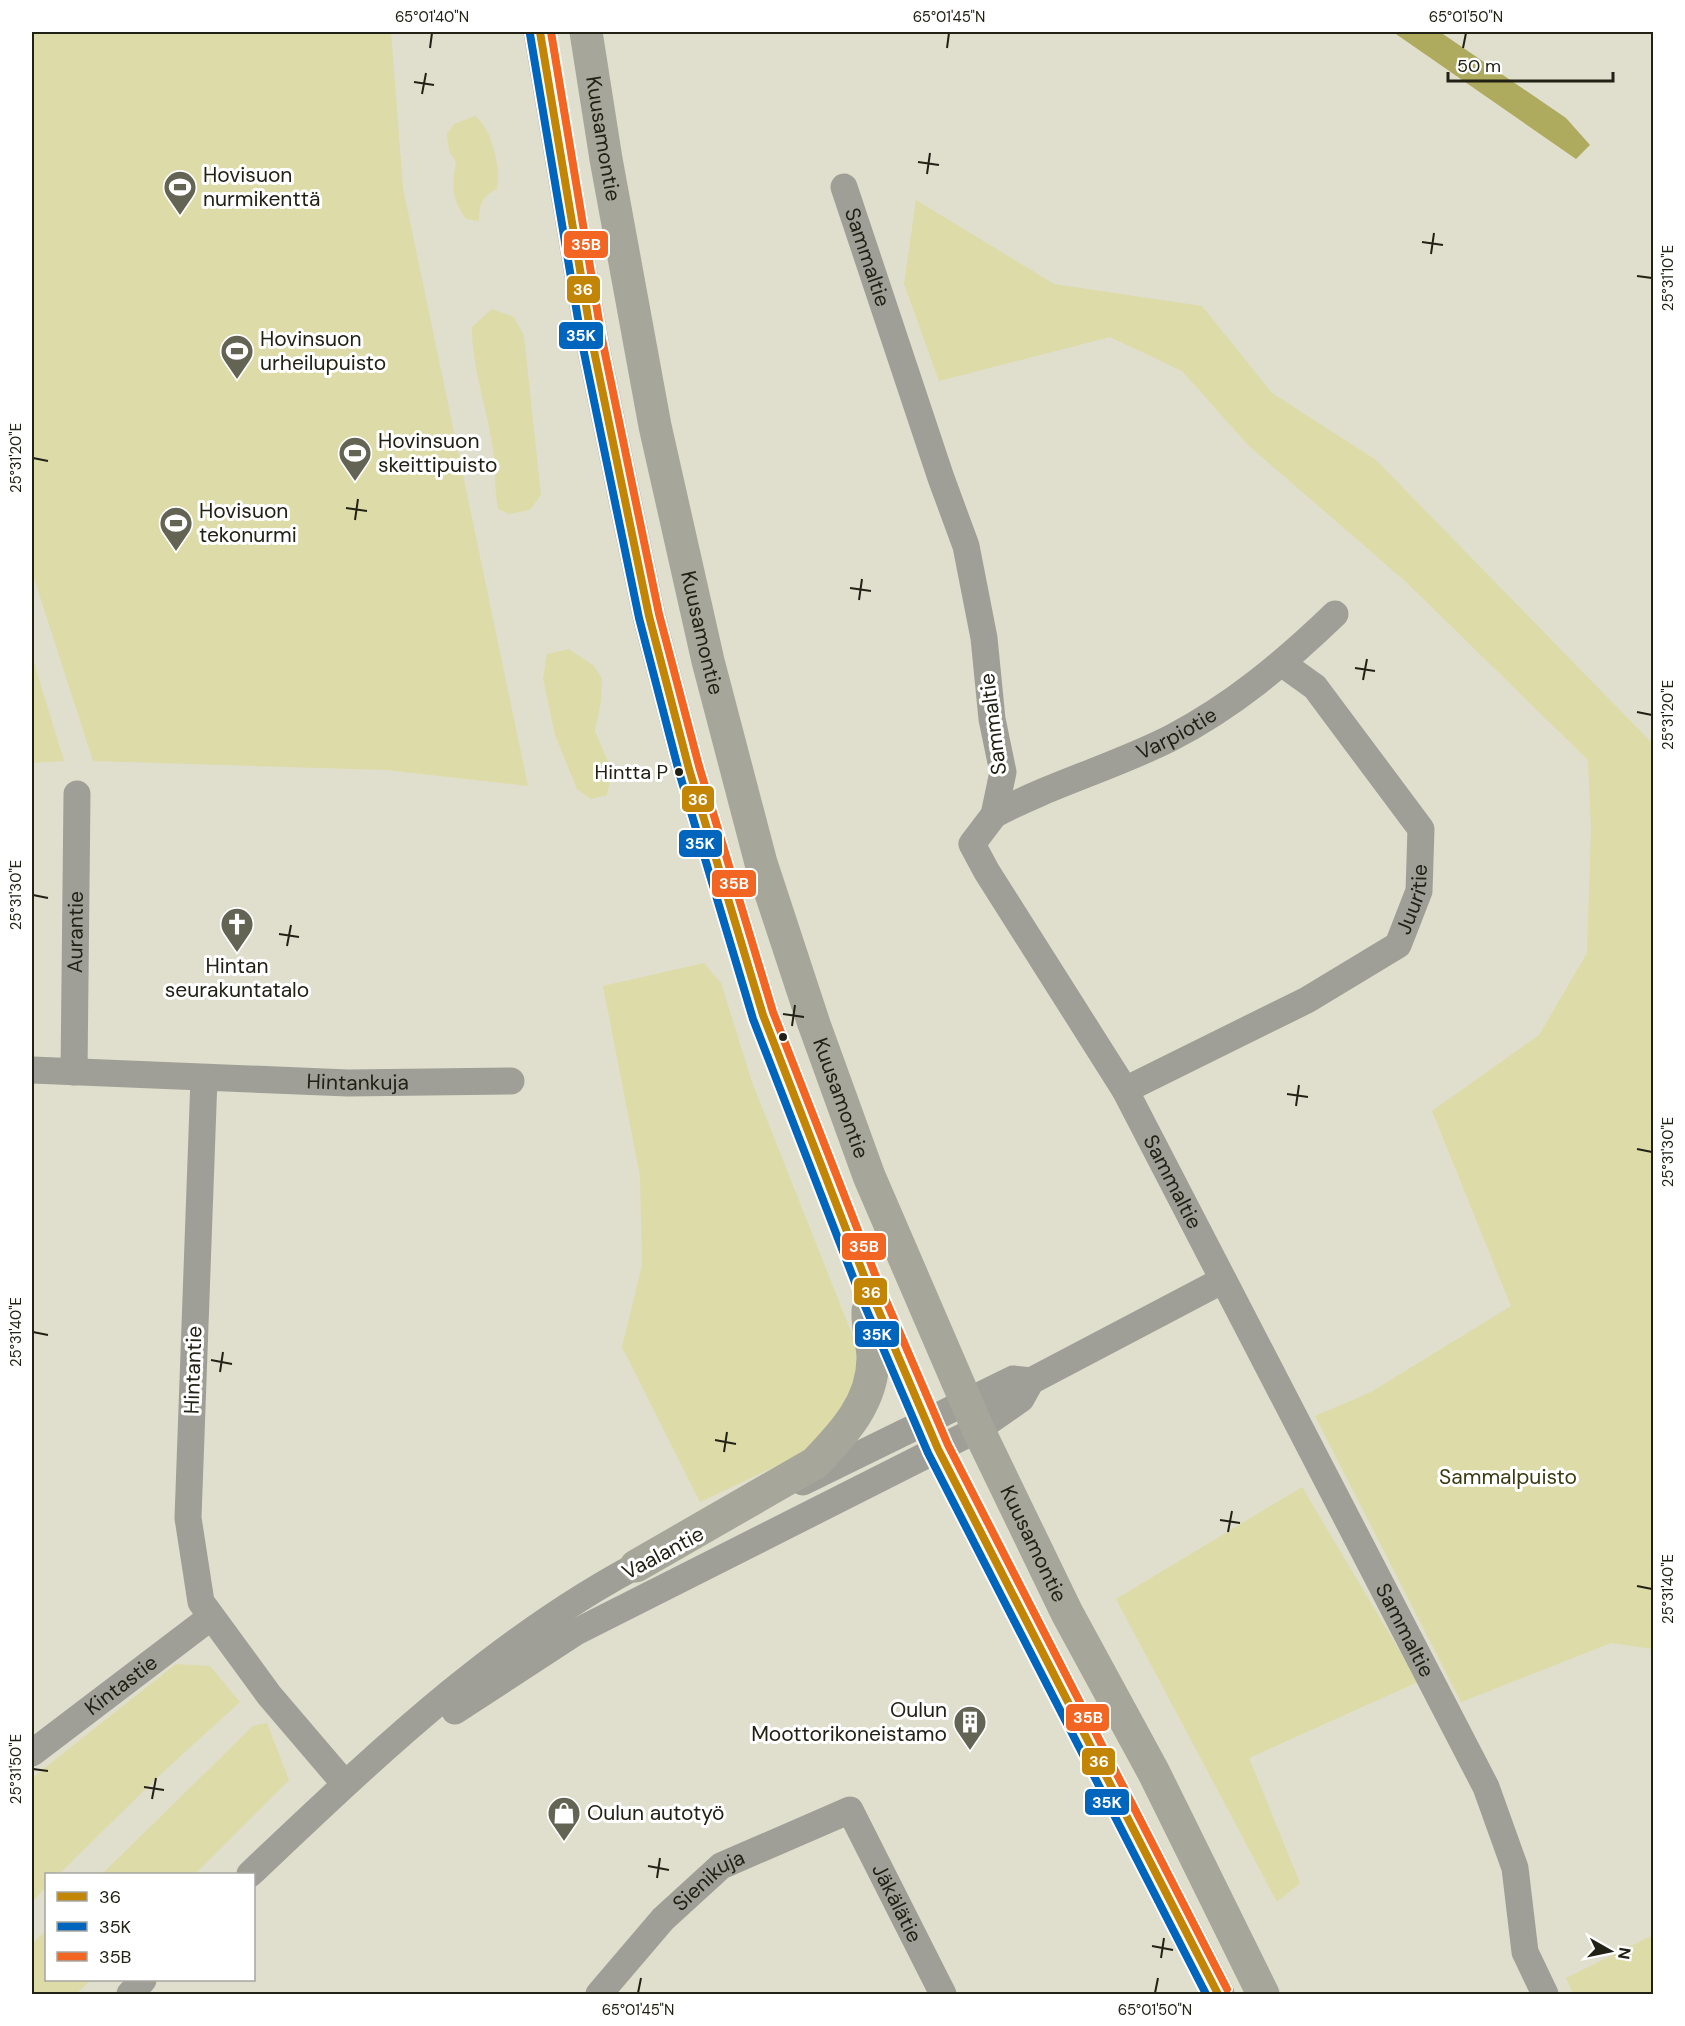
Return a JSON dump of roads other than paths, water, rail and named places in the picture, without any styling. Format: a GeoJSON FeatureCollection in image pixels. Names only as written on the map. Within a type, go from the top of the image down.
{"type":"FeatureCollection","features":[{"type":"Feature","properties":{"kind":"highway","name":"Kuusamontie"},"geometry":{"type":"LineString","coordinates":[[540,32],[592,341],[649,616],[689,769],[763,1015],[868,1286],[931,1434],[1218,1995]]}},
{"type":"Feature","properties":{"kind":"highway","name":"Kuusamontie"},"geometry":{"type":"LineString","coordinates":[[586,32],[606,159],[655,426],[708,661],[761,863],[814,1024],[869,1176],[971,1415],[1067,1613],[1154,1773],[1263,1995]]}},
{"type":"Feature","properties":{"kind":"highway"},"geometry":{"type":"LineString","coordinates":[[636,1566],[815,1463],[837,1440],[857,1415],[870,1385],[873,1357],[867,1326],[868,1286]]}},
{"type":"Feature","properties":{"kind":"street","name":"Sammaltie"},"geometry":{"type":"LineString","coordinates":[[844,187],[966,546],[984,638],[992,719],[1003,772],[994,815],[972,844],[987,872],[1125,1090],[1486,1787],[1515,1868],[1525,1952],[1545,1995]]}},
{"type":"Feature","properties":{"kind":"street","name":"Varpiotie"},"geometry":{"type":"LineString","coordinates":[[994,815],[1171,738],[1219,710],[1283,664],[1335,614]]}},
{"type":"Feature","properties":{"kind":"street","name":"Juuritie"},"geometry":{"type":"LineString","coordinates":[[1125,1090],[1307,1000],[1398,945],[1419,891],[1420,829],[1316,687],[1283,664]]}},
{"type":"Feature","properties":{"kind":"street","name":"Aurantie"},"geometry":{"type":"LineString","coordinates":[[74,1072],[77,794]]}},
{"type":"Feature","properties":{"kind":"street"},"geometry":{"type":"LineString","coordinates":[[32,1070],[204,1078]]}},
{"type":"Feature","properties":{"kind":"street","name":"Hintankuja"},"geometry":{"type":"LineString","coordinates":[[204,1078],[348,1083],[511,1081]]}},
{"type":"Feature","properties":{"kind":"street","name":"Hintantie"},"geometry":{"type":"LineString","coordinates":[[204,1078],[188,1518],[198,1587],[201,1602],[269,1695],[345,1784]]}},
{"type":"Feature","properties":{"kind":"street"},"geometry":{"type":"LineString","coordinates":[[971,1415],[1022,1399],[1031,1381],[1223,1280]]}},
{"type":"Feature","properties":{"kind":"street","name":"Vaalantie"},"geometry":{"type":"LineString","coordinates":[[252,1873],[345,1784],[388,1748],[417,1718],[548,1619],[636,1566],[971,1415]]}},
{"type":"Feature","properties":{"kind":"street","name":"Vaalantie"},"geometry":{"type":"LineString","coordinates":[[388,1748],[435,1725],[576,1632],[931,1434]]}},
{"type":"Feature","properties":{"kind":"street","name":"Kintastie"},"geometry":{"type":"LineString","coordinates":[[32,1753],[211,1617]]}},
{"type":"Feature","properties":{"kind":"street","name":"Sienikuja"},"geometry":{"type":"LineString","coordinates":[[599,1995],[663,1919],[721,1866],[850,1810]]}},
{"type":"Feature","properties":{"kind":"street","name":"Jäkälätie"},"geometry":{"type":"LineString","coordinates":[[850,1810],[943,1995]]}},
{"type":"Feature","properties":{"kind":"street"},"geometry":{"type":"LineString","coordinates":[[130,1995],[142,1981]]}},
{"type":"Feature","properties":{"kind":"place","name":"Hovisuon nurmikenttä"},"geometry":{"type":"Point","coordinates":[180,216]}},
{"type":"Feature","properties":{"kind":"place","name":"Hovinsuon urheilupuisto"},"geometry":{"type":"Point","coordinates":[237,380]}},
{"type":"Feature","properties":{"kind":"place","name":"Hovinsuon skeittipuisto"},"geometry":{"type":"Point","coordinates":[355,482]}},
{"type":"Feature","properties":{"kind":"place","name":"Hovisuon tekonurmi"},"geometry":{"type":"Point","coordinates":[176,552]}},
{"type":"Feature","properties":{"kind":"place","name":"Hintta P"},"geometry":{"type":"Point","coordinates":[679,772]}},
{"type":"Feature","properties":{"kind":"place","name":"Hintan seurakuntatalo"},"geometry":{"type":"Point","coordinates":[237,953]}},
{"type":"Feature","properties":{"kind":"place","name":"Oulun Moottorikoneistamo"},"geometry":{"type":"Point","coordinates":[970,1751]}},
{"type":"Feature","properties":{"kind":"place","name":"Oulun autotyö"},"geometry":{"type":"Point","coordinates":[564,1842]}},
{"type":"Feature","properties":{"kind":"park label","name":"Sammalpuisto"},"geometry":{"type":"Point","coordinates":[1508,1477]}}]}
